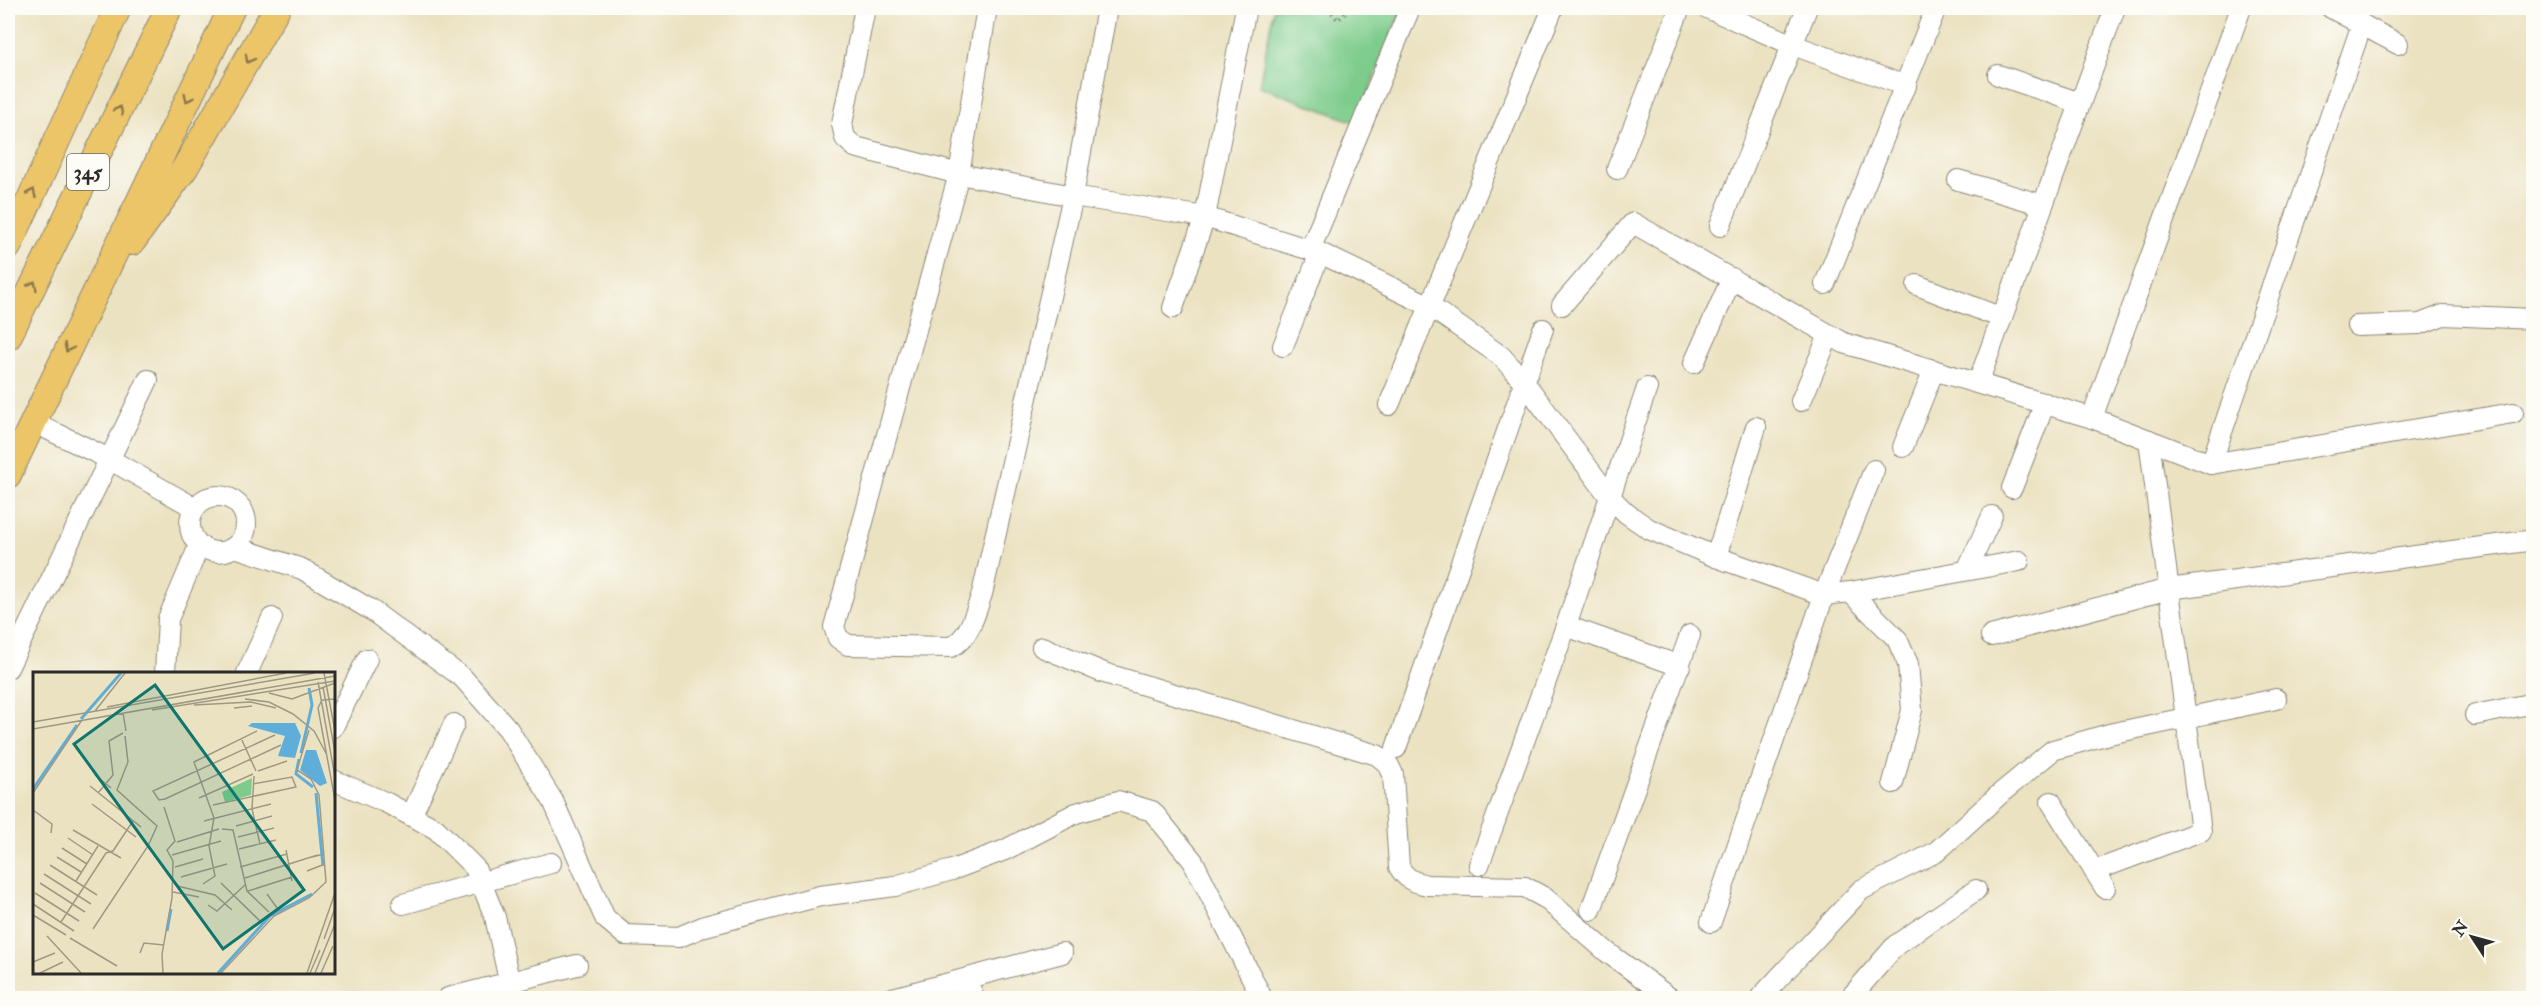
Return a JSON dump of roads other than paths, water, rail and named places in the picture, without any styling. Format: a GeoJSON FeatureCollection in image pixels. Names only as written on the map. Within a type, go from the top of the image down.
{"type":"FeatureCollection","features":[{"type":"Feature","properties":{"kind":"main road","name":"345"},"geometry":{"type":"LineString","coordinates":[[8,247],[118,8]]}},
{"type":"Feature","properties":{"kind":"main road","name":"345"},"geometry":{"type":"LineString","coordinates":[[8,337],[168,8]]}},
{"type":"Feature","properties":{"kind":"main road","name":"345"},"geometry":{"type":"LineString","coordinates":[[8,475],[232,8]]}},
{"type":"Feature","properties":{"kind":"main road","name":"345"},"geometry":{"type":"LineString","coordinates":[[93,296],[185,168],[277,8]]}},
{"type":"Feature","properties":{"kind":"street"},"geometry":{"type":"LineString","coordinates":[[865,8],[842,124],[845,138],[855,147],[958,174],[1073,196],[1205,217],[1315,252],[1428,305],[1501,356],[1525,383],[1609,496],[1626,513],[1649,529],[1716,557],[1824,595],[2019,561]]}},
{"type":"Feature","properties":{"kind":"street"},"geometry":{"type":"LineString","coordinates":[[987,8],[958,174],[834,627],[838,638],[848,645],[951,647],[962,642],[982,594],[1073,196],[1107,8]]}},
{"type":"Feature","properties":{"kind":"street"},"geometry":{"type":"LineString","coordinates":[[1173,308],[1205,217],[1245,8]]}},
{"type":"Feature","properties":{"kind":"street"},"geometry":{"type":"LineString","coordinates":[[1283,346],[1315,252],[1410,8]]}},
{"type":"Feature","properties":{"kind":"street"},"geometry":{"type":"LineString","coordinates":[[1389,405],[1428,305],[1553,8]]}},
{"type":"Feature","properties":{"kind":"street"},"geometry":{"type":"LineString","coordinates":[[1617,169],[1680,8]]}},
{"type":"Feature","properties":{"kind":"street"},"geometry":{"type":"LineString","coordinates":[[1707,8],[1793,45],[1905,86]]}},
{"type":"Feature","properties":{"kind":"street"},"geometry":{"type":"LineString","coordinates":[[1720,226],[1808,8]]}},
{"type":"Feature","properties":{"kind":"street"},"geometry":{"type":"LineString","coordinates":[[1825,284],[1936,8]]}},
{"type":"Feature","properties":{"kind":"street"},"geometry":{"type":"LineString","coordinates":[[1978,383],[2115,8]]}},
{"type":"Feature","properties":{"kind":"street"},"geometry":{"type":"LineString","coordinates":[[2092,418],[2241,8]]}},
{"type":"Feature","properties":{"kind":"street"},"geometry":{"type":"LineString","coordinates":[[2331,8],[2398,44]]}},
{"type":"Feature","properties":{"kind":"street"},"geometry":{"type":"LineString","coordinates":[[2211,464],[2362,24]]}},
{"type":"Feature","properties":{"kind":"street"},"geometry":{"type":"LineString","coordinates":[[1998,75],[2080,103]]}},
{"type":"Feature","properties":{"kind":"street"},"geometry":{"type":"LineString","coordinates":[[1958,180],[2043,205]]}},
{"type":"Feature","properties":{"kind":"street"},"geometry":{"type":"LineString","coordinates":[[1562,305],[1633,223],[1844,344],[2092,418],[2211,464],[2513,413]]}},
{"type":"Feature","properties":{"kind":"street"},"geometry":{"type":"LineString","coordinates":[[1694,363],[1732,278]]}},
{"type":"Feature","properties":{"kind":"street"},"geometry":{"type":"LineString","coordinates":[[1917,285],[2002,318]]}},
{"type":"Feature","properties":{"kind":"street"},"geometry":{"type":"LineString","coordinates":[[2357,326],[2420,324],[2443,315],[2530,319]]}},
{"type":"Feature","properties":{"kind":"street"},"geometry":{"type":"LineString","coordinates":[[1396,748],[1543,329]]}},
{"type":"Feature","properties":{"kind":"street"},"geometry":{"type":"LineString","coordinates":[[1802,401],[1829,335]]}},
{"type":"Feature","properties":{"kind":"street"},"geometry":{"type":"LineString","coordinates":[[1903,447],[1934,370]]}},
{"type":"Feature","properties":{"kind":"street"},"geometry":{"type":"LineString","coordinates":[[9,659],[148,380]]}},
{"type":"Feature","properties":{"kind":"street"},"geometry":{"type":"LineString","coordinates":[[1479,865],[1566,626],[1647,388]]}},
{"type":"Feature","properties":{"kind":"street"},"geometry":{"type":"LineString","coordinates":[[2012,488],[2044,403]]}},
{"type":"Feature","properties":{"kind":"street"},"geometry":{"type":"LineString","coordinates":[[33,422],[109,459],[195,508]]}},
{"type":"Feature","properties":{"kind":"street"},"geometry":{"type":"LineString","coordinates":[[1716,557],[1756,427]]}},
{"type":"Feature","properties":{"kind":"street"},"geometry":{"type":"LineString","coordinates":[[2051,802],[2100,879],[2201,831],[2149,440]]}},
{"type":"Feature","properties":{"kind":"street"},"geometry":{"type":"LineString","coordinates":[[1711,922],[1824,595],[1874,470]]}},
{"type":"Feature","properties":{"kind":"street"},"geometry":{"type":"LineString","coordinates":[[235,547],[245,531],[245,514],[240,506],[225,496],[216,495],[199,502],[190,519],[190,529],[199,546],[217,552],[235,547],[302,569],[371,610],[463,678],[508,729],[553,801],[605,918],[624,935],[679,937],[705,926],[820,896],[895,886],[952,870],[1005,850],[1076,813],[1118,801],[1152,811],[1193,861],[1262,999]]}},
{"type":"Feature","properties":{"kind":"street"},"geometry":{"type":"LineString","coordinates":[[1967,570],[1992,516]]}},
{"type":"Feature","properties":{"kind":"street"},"geometry":{"type":"LineString","coordinates":[[1991,636],[2169,588],[2534,540]]}},
{"type":"Feature","properties":{"kind":"street"},"geometry":{"type":"LineString","coordinates":[[165,672],[168,619],[199,546]]}},
{"type":"Feature","properties":{"kind":"street"},"geometry":{"type":"LineString","coordinates":[[1851,592],[1897,639],[1908,664],[1912,710],[1893,783]]}},
{"type":"Feature","properties":{"kind":"street"},"geometry":{"type":"LineString","coordinates":[[247,672],[272,618]]}},
{"type":"Feature","properties":{"kind":"street"},"geometry":{"type":"LineString","coordinates":[[1566,626],[1680,666]]}},
{"type":"Feature","properties":{"kind":"street"},"geometry":{"type":"LineString","coordinates":[[1591,910],[1690,635]]}},
{"type":"Feature","properties":{"kind":"street"},"geometry":{"type":"LineString","coordinates":[[1042,647],[1104,673],[1377,755],[1388,764],[1393,774],[1399,867],[1404,875],[1414,882],[1427,885],[1525,887],[1545,898],[1607,952],[1670,999]]}},
{"type":"Feature","properties":{"kind":"street"},"geometry":{"type":"LineString","coordinates":[[334,725],[367,659]]}},
{"type":"Feature","properties":{"kind":"street"},"geometry":{"type":"LineString","coordinates":[[1760,999],[1861,890],[1936,852],[2053,750],[2109,734],[2276,699]]}},
{"type":"Feature","properties":{"kind":"street"},"geometry":{"type":"LineString","coordinates":[[2475,715],[2534,703]]}},
{"type":"Feature","properties":{"kind":"street"},"geometry":{"type":"LineString","coordinates":[[411,816],[454,724]]}},
{"type":"Feature","properties":{"kind":"street"},"geometry":{"type":"LineString","coordinates":[[334,780],[387,803],[436,829],[476,868],[495,917],[511,991]]}},
{"type":"Feature","properties":{"kind":"street"},"geometry":{"type":"LineString","coordinates":[[403,904],[551,863]]}},
{"type":"Feature","properties":{"kind":"street"},"geometry":{"type":"LineString","coordinates":[[1850,999],[1896,945],[1976,890]]}},
{"type":"Feature","properties":{"kind":"street"},"geometry":{"type":"LineString","coordinates":[[893,999],[1062,953]]}},
{"type":"Feature","properties":{"kind":"street"},"geometry":{"type":"LineString","coordinates":[[448,999],[511,991],[577,965]]}},
{"type":"Feature","properties":{"kind":"street"},"geometry":{"type":"LineString","coordinates":[[966,979],[974,999]]}}]}
